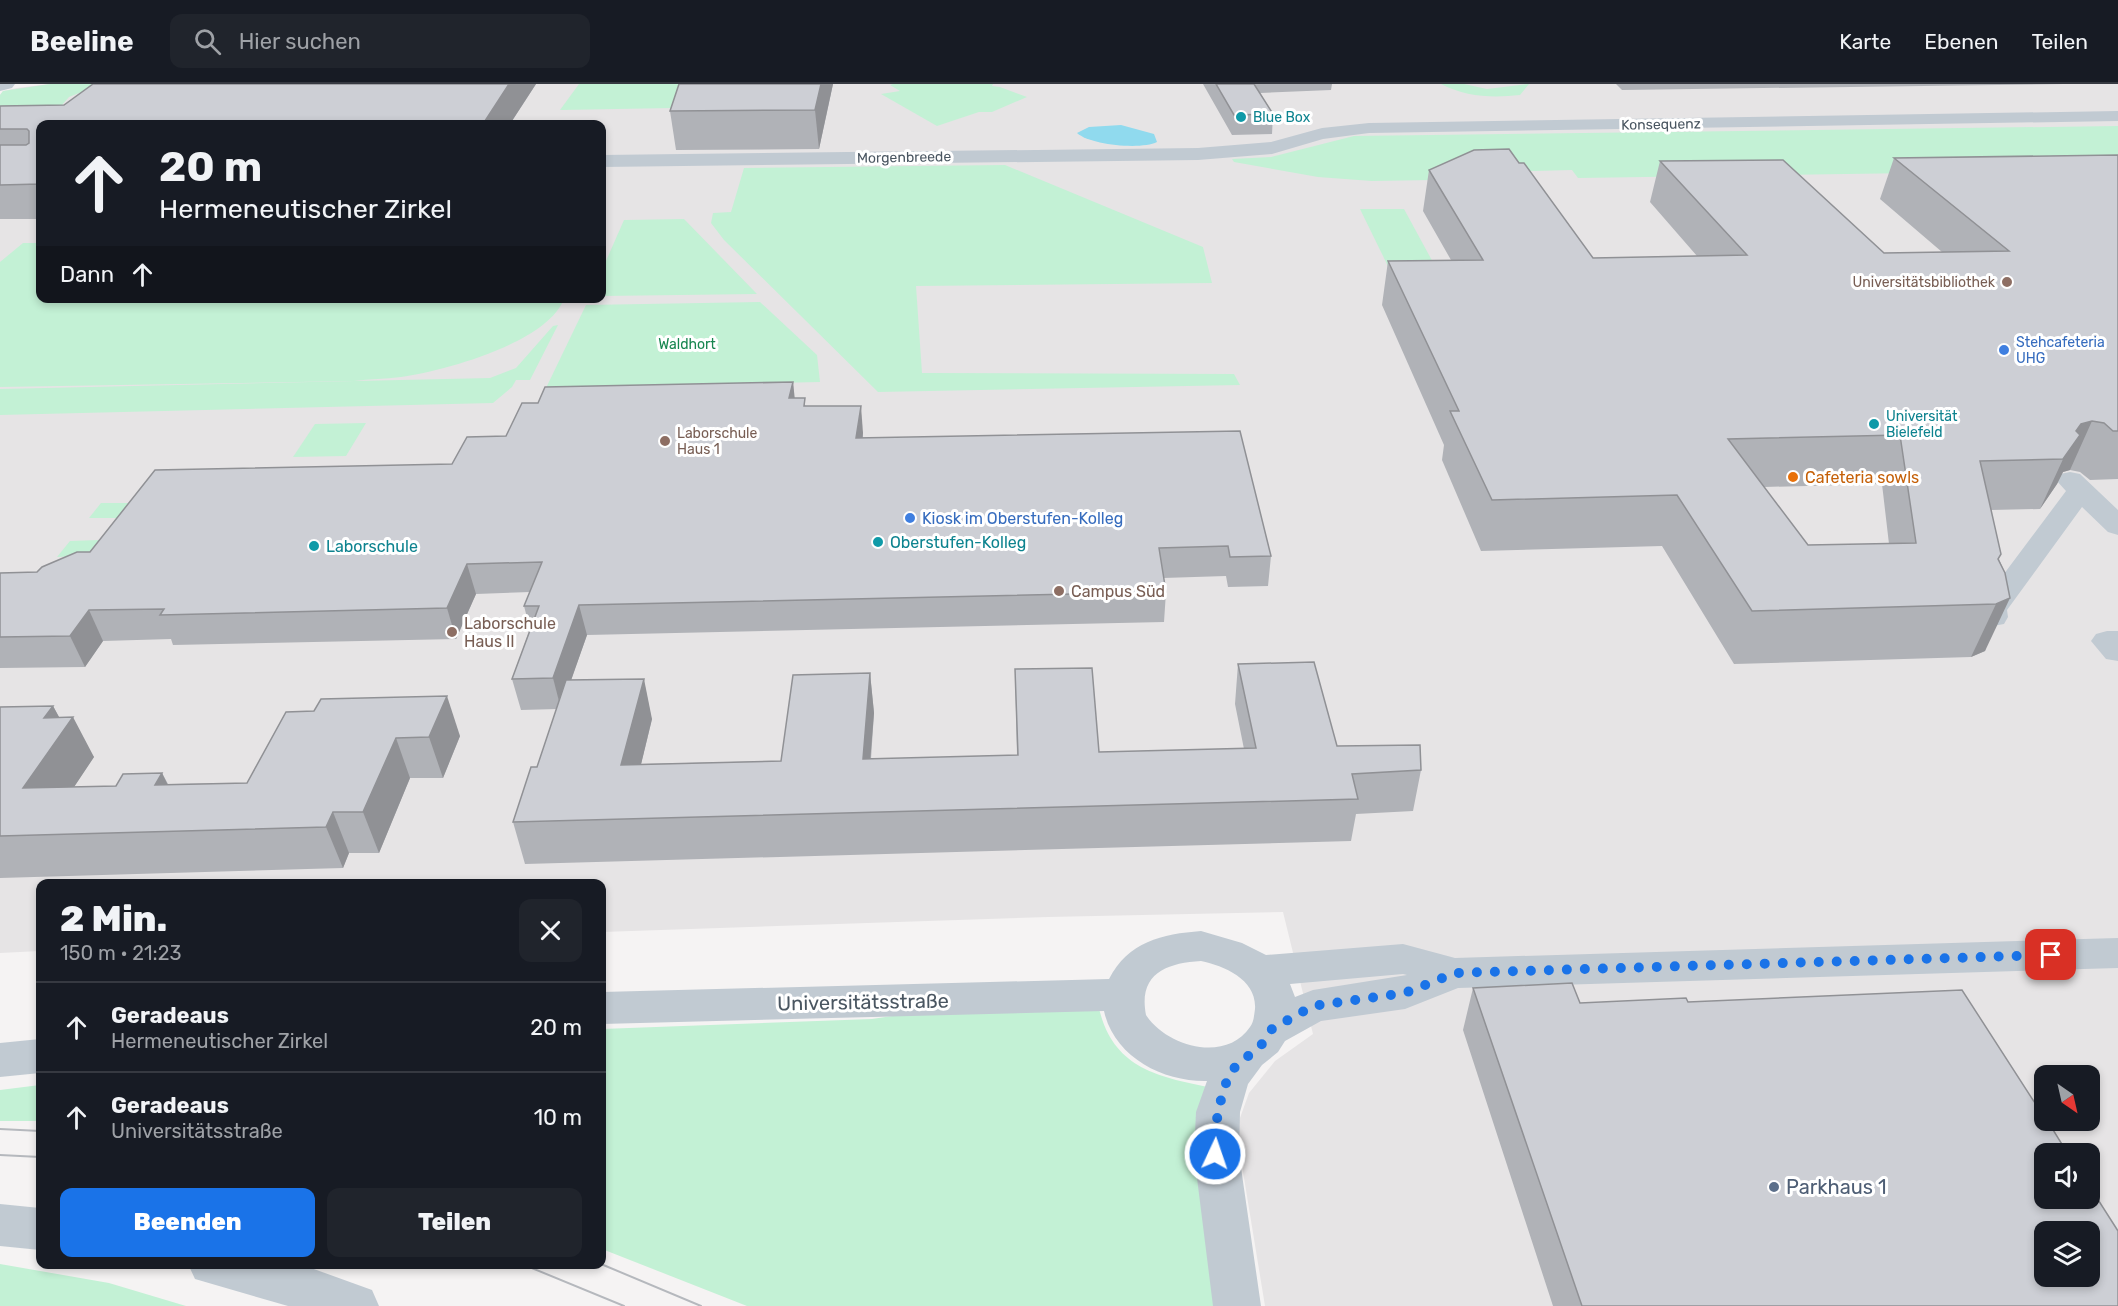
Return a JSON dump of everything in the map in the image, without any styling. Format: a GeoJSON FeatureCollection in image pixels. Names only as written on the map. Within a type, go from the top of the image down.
{"type":"FeatureCollection","features":[{"type":"Feature","properties":{"kind":"street"},"geometry":{"type":"LineString","coordinates":[[0,86],[6,84]]}},
{"type":"Feature","properties":{"kind":"street","name":"Konsequenz"},"geometry":{"type":"LineString","coordinates":[[1206,153],[1272,148],[1322,134],[1369,128],[2118,116]]}},
{"type":"Feature","properties":{"kind":"street","name":"Morgenbreede"},"geometry":{"type":"LineString","coordinates":[[606,162],[1206,153]]}},
{"type":"Feature","properties":{"kind":"street"},"geometry":{"type":"LineString","coordinates":[[1993,616],[1992,610],[2076,485],[2118,526]]}},
{"type":"Feature","properties":{"kind":"street"},"geometry":{"type":"LineString","coordinates":[[2118,641],[2107,641],[2118,652]]}},
{"type":"Feature","properties":{"kind":"street"},"geometry":{"type":"LineString","coordinates":[[1237,1306],[1215,1154],[1217,1119],[1223,1090],[1232,1070],[1259,1042],[1276,1009],[1272,989],[1260,971],[1244,959],[1223,950],[1201,946],[1179,947],[1159,953],[1141,964],[1130,978],[1124,995],[1126,1017],[1139,1038],[1161,1055],[1189,1064],[1219,1064],[1259,1042],[1313,1006],[1405,993],[1455,973]]}},
{"type":"Feature","properties":{"kind":"street"},"geometry":{"type":"LineString","coordinates":[[1260,971],[1403,959],[1455,973],[2118,953]]}},
{"type":"Feature","properties":{"kind":"street","name":"Universitätsstraße"},"geometry":{"type":"LineString","coordinates":[[606,1008],[1124,995]]}},
{"type":"Feature","properties":{"kind":"street"},"geometry":{"type":"LineString","coordinates":[[0,1060],[36,1056]]}},
{"type":"Feature","properties":{"kind":"street"},"geometry":{"type":"LineString","coordinates":[[0,1225],[36,1229]]}},
{"type":"Feature","properties":{"kind":"street"},"geometry":{"type":"LineString","coordinates":[[231,1269],[308,1289],[355,1306]]}},
{"type":"Feature","properties":{"kind":"shaded area","name":"Campus Süd"},"geometry":{"type":"Polygon","coordinates":[[[50,84],[2118,84],[2118,1306],[1265,1306],[1236,1129],[1249,1093],[1275,1061],[1313,1034],[1283,912],[1048,917],[606,932],[606,879],[36,879],[36,951],[0,953],[0,95],[3,91],[50,84]]]}},
{"type":"Feature","properties":{"kind":"green space"},"geometry":{"type":"Polygon","coordinates":[[[50,84],[152,84],[79,93],[69,97],[61,106],[0,119],[0,95],[3,91],[50,84]]]}},
{"type":"Feature","properties":{"kind":"green space"},"geometry":{"type":"Polygon","coordinates":[[[579,84],[710,84],[673,108],[560,110],[579,84]]]}},
{"type":"Feature","properties":{"kind":"green space"},"geometry":{"type":"Polygon","coordinates":[[[993,84],[992,86],[1027,97],[992,112],[979,112],[937,126],[881,94],[900,91],[890,85],[993,84]]]}},
{"type":"Feature","properties":{"kind":"green space"},"geometry":{"type":"Polygon","coordinates":[[[1441,84],[1464,84],[1487,89],[1529,84],[1520,95],[1479,96],[1460,92],[1441,84]]]}},
{"type":"Feature","properties":{"kind":"green space"},"geometry":{"type":"Polygon","coordinates":[[[2118,126],[2118,170],[1578,178],[1572,170],[1489,172],[1493,179],[1372,181],[1318,177],[1234,162],[1232,159],[1271,157],[1354,136],[2118,126]]]}},
{"type":"Feature","properties":{"kind":"green space"},"geometry":{"type":"Polygon","coordinates":[[[1005,165],[1203,247],[1212,283],[916,286],[922,373],[1234,374],[1240,385],[878,392],[724,240],[711,223],[713,213],[731,212],[744,168],[1005,165]]]}},
{"type":"Feature","properties":{"kind":"green space"},"geometry":{"type":"Polygon","coordinates":[[[1360,209],[1404,209],[1454,301],[1405,301],[1360,209]]]}},
{"type":"Feature","properties":{"kind":"green space"},"geometry":{"type":"Polygon","coordinates":[[[684,219],[757,294],[606,296],[606,261],[624,220],[684,219]]]}},
{"type":"Feature","properties":{"kind":"green space"},"geometry":{"type":"Polygon","coordinates":[[[23,243],[36,243],[36,303],[562,303],[554,315],[537,329],[516,341],[467,361],[401,377],[354,381],[0,387],[0,262],[23,243]]]}},
{"type":"Feature","properties":{"kind":"green space","name":"Waldhort"},"geometry":{"type":"Polygon","coordinates":[[[760,302],[817,355],[820,382],[546,388],[586,305],[760,302]]]}},
{"type":"Feature","properties":{"kind":"green space"},"geometry":{"type":"Polygon","coordinates":[[[558,325],[530,380],[516,380],[512,387],[493,403],[0,415],[0,389],[490,378],[516,368],[553,326],[558,325]]]}},
{"type":"Feature","properties":{"kind":"green space"},"geometry":{"type":"Polygon","coordinates":[[[366,423],[346,456],[293,457],[315,424],[366,423]]]}},
{"type":"Feature","properties":{"kind":"green space"},"geometry":{"type":"Polygon","coordinates":[[[101,503],[129,503],[117,518],[89,518],[101,503]]]}},
{"type":"Feature","properties":{"kind":"green space"},"geometry":{"type":"Polygon","coordinates":[[[99,540],[86,556],[57,557],[70,541],[99,540]]]}},
{"type":"Feature","properties":{"kind":"green space"},"geometry":{"type":"Polygon","coordinates":[[[1098,1004],[1104,1025],[1113,1042],[1137,1065],[1169,1078],[1208,1087],[1223,1306],[747,1306],[606,1251],[606,1029],[872,1019],[932,1010],[1098,1004]]]}},
{"type":"Feature","properties":{"kind":"green space"},"geometry":{"type":"Polygon","coordinates":[[[36,1086],[36,1121],[0,1121],[0,1090],[36,1086]]]}},
{"type":"Feature","properties":{"kind":"green space"},"geometry":{"type":"Polygon","coordinates":[[[0,1264],[109,1283],[186,1306],[0,1306],[0,1264]]]}},
{"type":"Feature","properties":{"kind":"water"},"geometry":{"type":"Polygon","coordinates":[[[1121,125],[1154,134],[1157,142],[1140,146],[1116,145],[1093,141],[1077,133],[1089,127],[1121,125]]]}},
{"type":"Feature","properties":{"kind":"building"},"geometry":{"type":"Polygon","coordinates":[[[93,84],[509,84],[486,120],[36,120],[36,184],[0,185],[0,145],[26,145],[29,143],[29,131],[27,129],[0,129],[0,106],[64,105],[93,84]]]}},
{"type":"Feature","properties":{"kind":"building"},"geometry":{"type":"Polygon","coordinates":[[[679,84],[821,84],[815,110],[670,111],[679,84]]]}},
{"type":"Feature","properties":{"kind":"building"},"geometry":{"type":"Polygon","coordinates":[[[1216,84],[1254,84],[1273,114],[1234,115],[1216,84]]]}},
{"type":"Feature","properties":{"kind":"building","name":"Universität Bielefeld"},"geometry":{"type":"Polygon","coordinates":[[[1509,149],[1519,163],[1524,163],[1593,258],[1747,255],[1660,161],[1783,160],[1884,253],[2009,251],[1894,158],[2118,155],[2118,431],[2113,431],[2104,423],[2092,421],[2081,424],[2076,431],[2080,435],[2063,459],[1980,461],[2001,554],[1998,559],[2005,573],[2010,598],[1996,604],[1752,611],[1677,495],[1492,500],[1450,411],[1459,411],[1388,261],[1483,260],[1429,170],[1474,150],[1509,149]],[[1900,435],[1728,439],[1808,545],[1916,543],[1900,435]]]}},
{"type":"Feature","properties":{"kind":"building"},"geometry":{"type":"Polygon","coordinates":[[[793,382],[789,398],[805,398],[804,406],[861,406],[856,438],[1240,431],[1271,556],[1230,557],[1228,546],[1159,548],[1166,592],[579,605],[553,678],[512,679],[539,606],[524,606],[542,562],[467,564],[447,608],[160,615],[164,609],[89,610],[70,636],[0,637],[0,573],[37,572],[42,567],[77,552],[90,552],[155,470],[452,464],[467,437],[506,436],[522,403],[538,403],[545,387],[793,382]]]}},
{"type":"Feature","properties":{"kind":"building"},"geometry":{"type":"Polygon","coordinates":[[[1314,662],[1337,746],[1420,745],[1421,770],[1352,774],[1358,799],[513,822],[531,767],[537,767],[566,680],[644,679],[621,765],[781,761],[793,675],[870,673],[863,759],[1018,755],[1015,669],[1092,668],[1099,752],[1256,748],[1238,664],[1314,662]]]}},
{"type":"Feature","properties":{"kind":"building"},"geometry":{"type":"Polygon","coordinates":[[[447,696],[429,737],[396,738],[363,812],[333,812],[326,827],[0,836],[0,707],[53,706],[44,718],[73,717],[23,788],[116,786],[123,774],[162,773],[155,785],[247,783],[286,712],[314,711],[321,699],[447,696]]]}},
{"type":"Feature","properties":{"kind":"building","name":"Parkhaus 1"},"geometry":{"type":"Polygon","coordinates":[[[1572,983],[1580,1003],[1686,998],[1688,1002],[1962,990],[2034,1102],[2034,1131],[2054,1131],[2061,1143],[2034,1143],[2034,1209],[2100,1209],[2100,1203],[2118,1231],[2118,1306],[1582,1306],[1473,988],[1572,983]]]}},
{"type":"Feature","properties":{"kind":"tram line"},"geometry":{"type":"LineString","coordinates":[[0,1129],[36,1131]]}},
{"type":"Feature","properties":{"kind":"tram line"},"geometry":{"type":"LineString","coordinates":[[0,1155],[36,1157]]}},
{"type":"Feature","properties":{"kind":"tram line"},"geometry":{"type":"LineString","coordinates":[[606,1266],[701,1306]]}},
{"type":"Feature","properties":{"kind":"tram line"},"geometry":{"type":"LineString","coordinates":[[534,1269],[624,1306]]}},
{"type":"Feature","properties":{"kind":"place","name":"Blue Box"},"geometry":{"type":"Point","coordinates":[1241,117]}},
{"type":"Feature","properties":{"kind":"place","name":"Universitätsbibliothek"},"geometry":{"type":"Point","coordinates":[2007,282]}},
{"type":"Feature","properties":{"kind":"place","name":"Stehcafeteria UHG"},"geometry":{"type":"Point","coordinates":[2004,350]}},
{"type":"Feature","properties":{"kind":"place","name":"Universität Bielefeld"},"geometry":{"type":"Point","coordinates":[1874,424]}},
{"type":"Feature","properties":{"kind":"place","name":"Laborschule Haus 1"},"geometry":{"type":"Point","coordinates":[665,441]}},
{"type":"Feature","properties":{"kind":"place","name":"Cafeteria sowls"},"geometry":{"type":"Point","coordinates":[1793,477]}},
{"type":"Feature","properties":{"kind":"place","name":"Kiosk im Oberstufen-Kolleg"},"geometry":{"type":"Point","coordinates":[910,518]}},
{"type":"Feature","properties":{"kind":"place","name":"Oberstufen-Kolleg"},"geometry":{"type":"Point","coordinates":[878,542]}},
{"type":"Feature","properties":{"kind":"place","name":"Laborschule"},"geometry":{"type":"Point","coordinates":[314,546]}},
{"type":"Feature","properties":{"kind":"place","name":"Campus Süd"},"geometry":{"type":"Point","coordinates":[1059,591]}},
{"type":"Feature","properties":{"kind":"place","name":"Laborschule Haus II"},"geometry":{"type":"Point","coordinates":[452,632]}},
{"type":"Feature","properties":{"kind":"place","name":"Parkhaus 1"},"geometry":{"type":"Point","coordinates":[1774,1187]}},
{"type":"Feature","properties":{"kind":"route"},"geometry":{"type":"LineString","coordinates":[[1215,1154],[1217,1119],[1223,1090],[1232,1070],[1246,1055],[1262,1044],[1272,1029],[1313,1006],[1405,993],[1455,973],[1480,971],[2051,955]]}}]}
